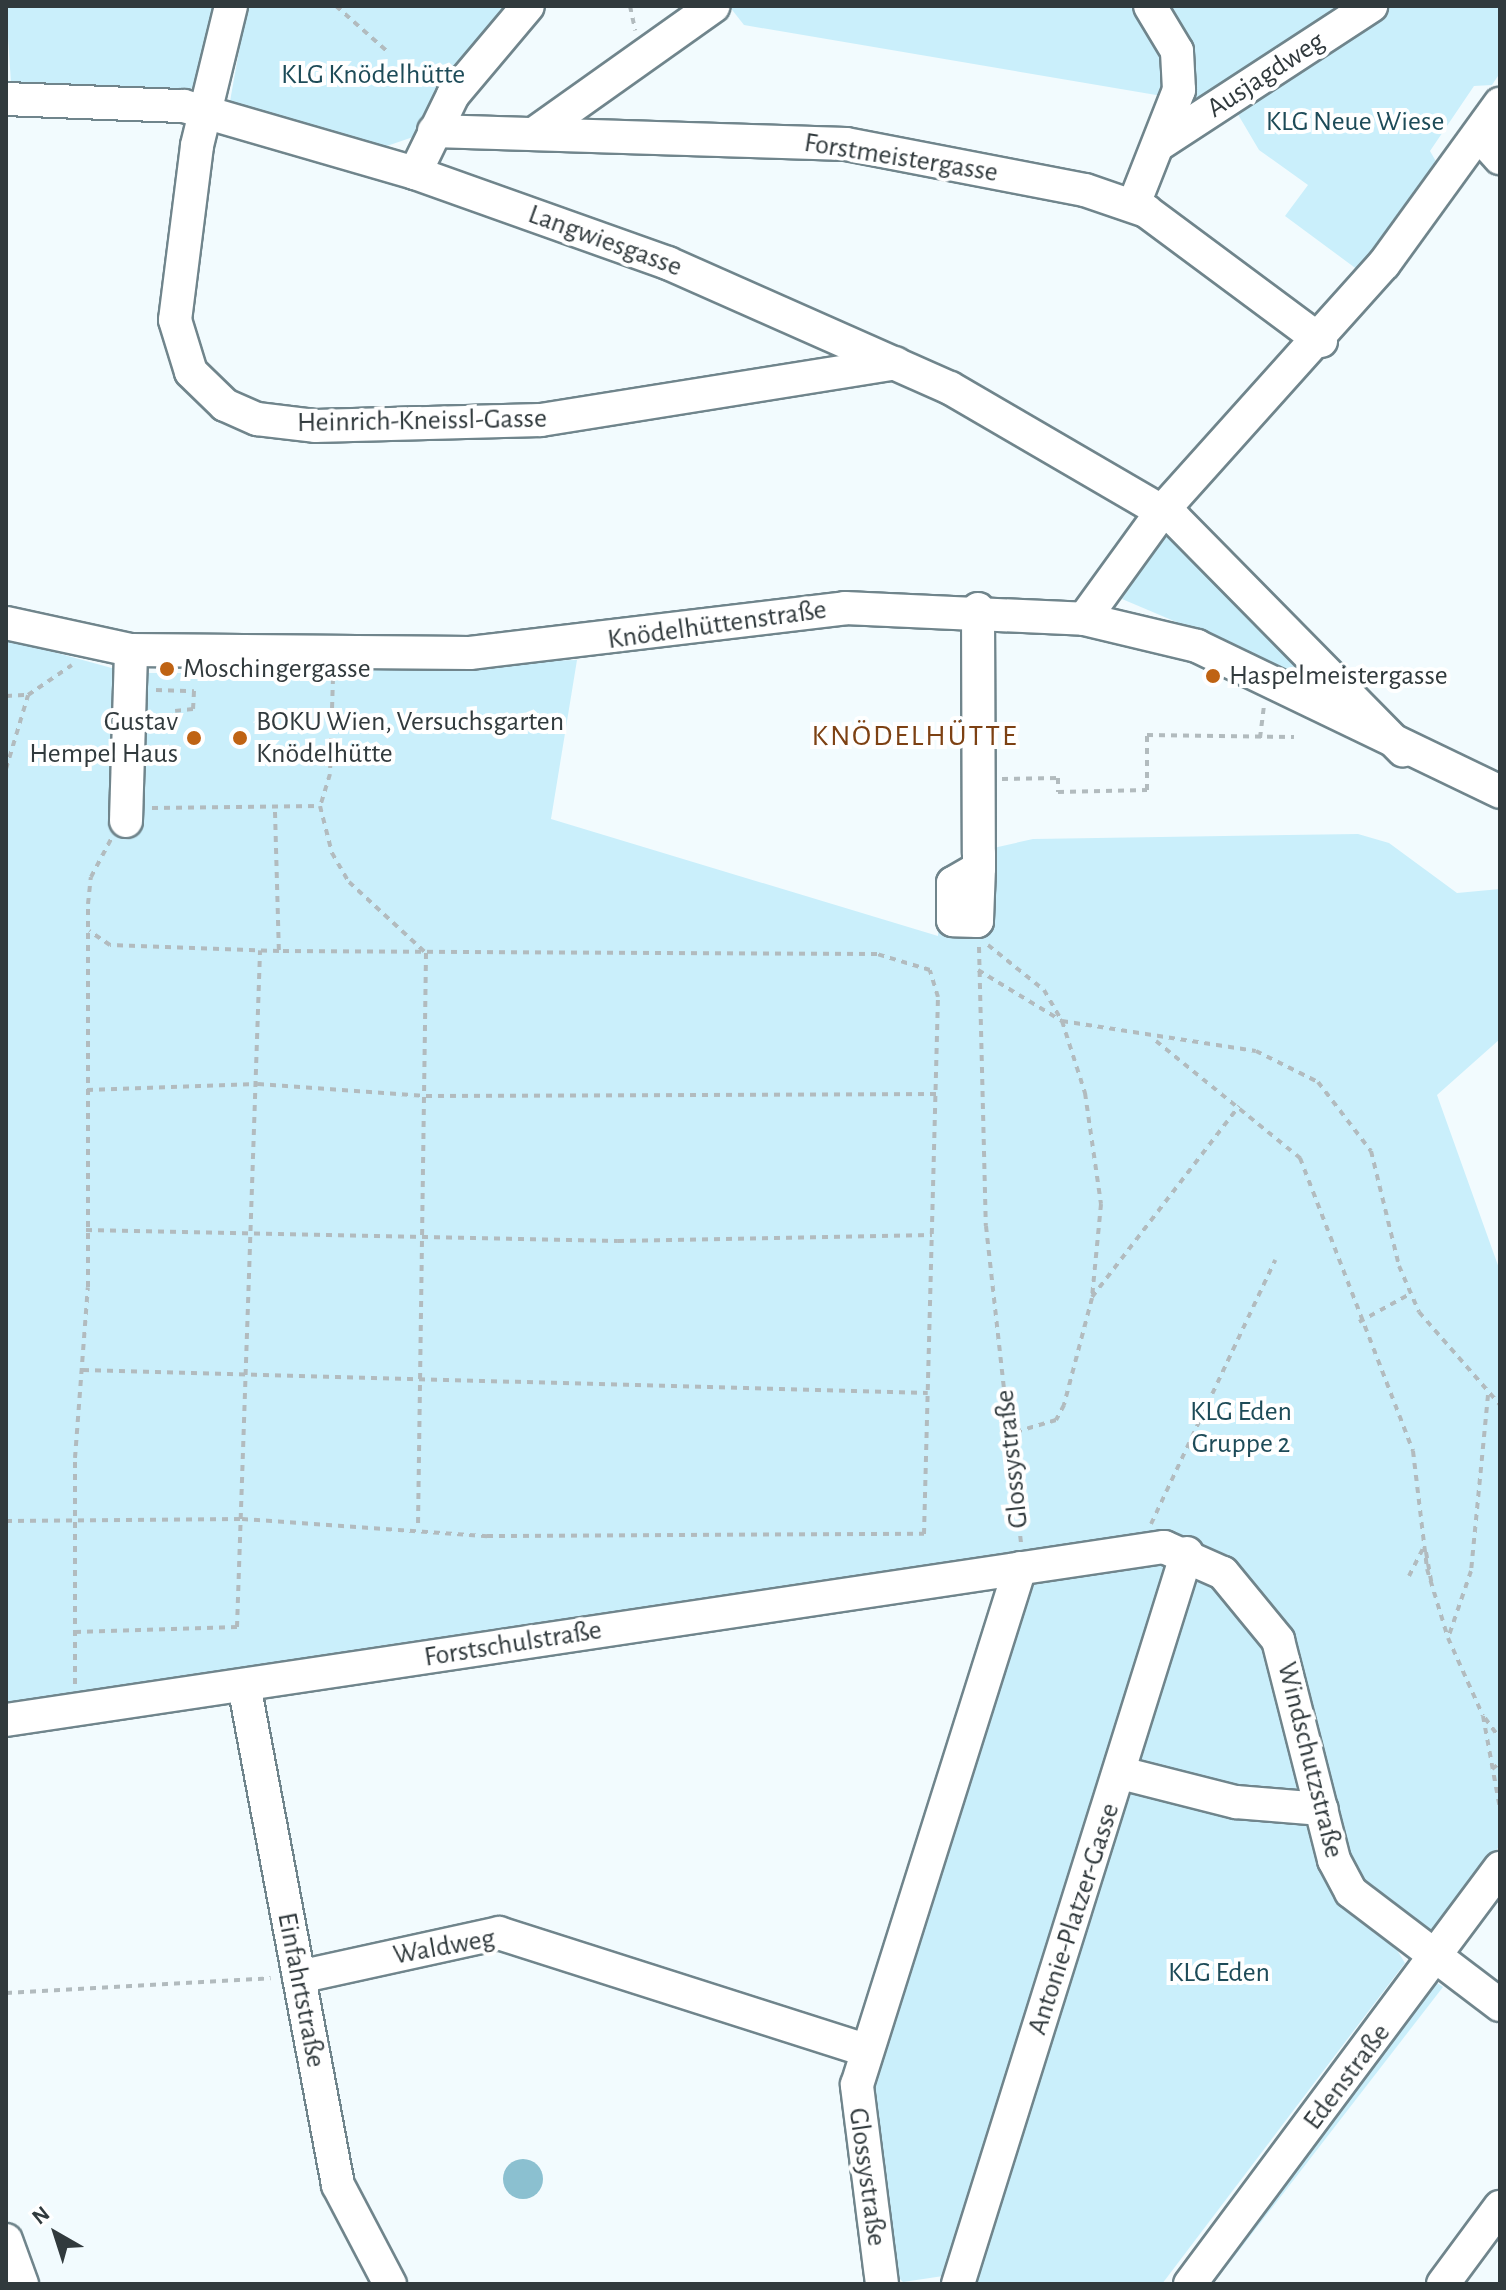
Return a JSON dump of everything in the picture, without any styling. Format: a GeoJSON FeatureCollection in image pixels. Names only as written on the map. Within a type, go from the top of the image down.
{"type":"FeatureCollection","features":[{"type":"Feature","properties":{"kind":"street","name":"Heinrich-Kneissl-Gasse"},"geometry":{"type":"LineString","coordinates":[[231,6],[205,111],[176,332],[200,384],[257,419],[355,427],[541,420],[895,363]]}},
{"type":"Feature","properties":{"kind":"street"},"geometry":{"type":"LineString","coordinates":[[415,173],[434,131],[468,73],[528,6]]}},
{"type":"Feature","properties":{"kind":"street"},"geometry":{"type":"LineString","coordinates":[[535,133],[714,6]]}},
{"type":"Feature","properties":{"kind":"street"},"geometry":{"type":"LineString","coordinates":[[1134,204],[1161,143],[1180,70],[1173,41],[1150,6]]}},
{"type":"Feature","properties":{"kind":"street","name":"Ausjagdweg"},"geometry":{"type":"LineString","coordinates":[[1161,143],[1371,6]]}},
{"type":"Feature","properties":{"kind":"street","name":"Langwiesgasse"},"geometry":{"type":"LineString","coordinates":[[6,99],[205,111],[415,173],[641,252],[895,363],[1009,419],[1163,510]]}},
{"type":"Feature","properties":{"kind":"street"},"geometry":{"type":"LineString","coordinates":[[1084,619],[1163,510],[1321,341],[1490,147],[1500,104]]}},
{"type":"Feature","properties":{"kind":"street","name":"Forstmeistergasse"},"geometry":{"type":"LineString","coordinates":[[434,131],[846,144],[1134,204],[1321,341]]}},
{"type":"Feature","properties":{"kind":"street","name":"Knödelhüttenstraße"},"geometry":{"type":"LineString","coordinates":[[1163,510],[1403,750]]}},
{"type":"Feature","properties":{"kind":"street"},"geometry":{"type":"LineString","coordinates":[[978,609],[978,927]]}},
{"type":"Feature","properties":{"kind":"street","name":"Knödelhüttenstraße"},"geometry":{"type":"LineString","coordinates":[[6,623],[115,648],[334,652],[512,651],[811,610],[978,609],[1084,619],[1197,646],[1403,750],[1500,792]]}},
{"type":"Feature","properties":{"kind":"street"},"geometry":{"type":"LineString","coordinates":[[115,648],[130,689],[126,821]]}},
{"type":"Feature","properties":{"kind":"street","name":"Windschutzstraße"},"geometry":{"type":"LineString","coordinates":[[1020,1568],[1139,1548],[1187,1553],[1235,1583],[1278,1640],[1322,1809],[1351,1892],[1500,2005]]}},
{"type":"Feature","properties":{"kind":"street","name":"Antonie-Platzer-Gasse"},"geometry":{"type":"LineString","coordinates":[[958,2284],[1121,1773],[1187,1553]]}},
{"type":"Feature","properties":{"kind":"street","name":"Forstschulstraße"},"geometry":{"type":"LineString","coordinates":[[6,1720],[1020,1568]]}},
{"type":"Feature","properties":{"kind":"street","name":"Glossystraße"},"geometry":{"type":"LineString","coordinates":[[882,2284],[856,2101],[866,2050],[1020,1568]]}},
{"type":"Feature","properties":{"kind":"street","name":"Einfahrtstraße"},"geometry":{"type":"LineString","coordinates":[[244,1685],[338,2185],[390,2284]]}},
{"type":"Feature","properties":{"kind":"street"},"geometry":{"type":"LineString","coordinates":[[1121,1773],[1236,1802],[1322,1809]]}},
{"type":"Feature","properties":{"kind":"street","name":"Edenstraße"},"geometry":{"type":"LineString","coordinates":[[1190,2284],[1437,1958],[1500,1868]]}},
{"type":"Feature","properties":{"kind":"street","name":"Waldweg"},"geometry":{"type":"LineString","coordinates":[[299,1977],[499,1933],[866,2050]]}},
{"type":"Feature","properties":{"kind":"street"},"geometry":{"type":"LineString","coordinates":[[1443,2284],[1500,2207]]}},
{"type":"Feature","properties":{"kind":"street"},"geometry":{"type":"LineString","coordinates":[[6,2240],[22,2284]]}},
{"type":"Feature","properties":{"kind":"path"},"geometry":{"type":"LineString","coordinates":[[336,6],[388,52]]}},
{"type":"Feature","properties":{"kind":"path"},"geometry":{"type":"LineString","coordinates":[[6,696],[28,695],[115,648]]}},
{"type":"Feature","properties":{"kind":"path"},"geometry":{"type":"LineString","coordinates":[[334,652],[330,774],[320,806],[342,874],[426,953],[426,1232],[418,1530]]}},
{"type":"Feature","properties":{"kind":"path"},"geometry":{"type":"LineString","coordinates":[[130,689],[194,691],[193,709],[175,711]]}},
{"type":"Feature","properties":{"kind":"path"},"geometry":{"type":"LineString","coordinates":[[6,769],[28,695]]}},
{"type":"Feature","properties":{"kind":"path"},"geometry":{"type":"LineString","coordinates":[[978,780],[1058,778],[1058,792],[1147,790],[1147,735],[1294,737]]}},
{"type":"Feature","properties":{"kind":"path"},"geometry":{"type":"LineString","coordinates":[[62,1693],[75,1692],[91,877],[126,821],[164,806],[275,812],[320,806]]}},
{"type":"Feature","properties":{"kind":"path"},"geometry":{"type":"LineString","coordinates":[[275,812],[279,951]]}},
{"type":"Feature","properties":{"kind":"path"},"geometry":{"type":"LineString","coordinates":[[978,927],[1044,990],[1062,1021],[1097,1152],[1101,1204],[1092,1298],[1078,1364],[1056,1420],[1009,1434]]}},
{"type":"Feature","properties":{"kind":"path","name":"Glossystraße"},"geometry":{"type":"LineString","coordinates":[[978,927],[986,1226],[1020,1568]]}},
{"type":"Feature","properties":{"kind":"path"},"geometry":{"type":"LineString","coordinates":[[6,1521],[242,1519],[418,1530],[924,1534],[937,980],[915,962],[877,954],[426,953],[110,945],[89,931]]}},
{"type":"Feature","properties":{"kind":"path"},"geometry":{"type":"LineString","coordinates":[[75,1632],[237,1627],[253,1236],[260,950]]}},
{"type":"Feature","properties":{"kind":"path"},"geometry":{"type":"LineString","coordinates":[[978,970],[1062,1021],[1154,1040],[1272,1056],[1333,1096],[1374,1160],[1410,1294],[1435,1337],[1500,1405]]}},
{"type":"Feature","properties":{"kind":"path"},"geometry":{"type":"LineString","coordinates":[[1154,1040],[1300,1158],[1329,1223],[1359,1322],[1416,1460],[1431,1589],[1448,1638],[1483,1716],[1500,1739]]}},
{"type":"Feature","properties":{"kind":"path"},"geometry":{"type":"LineString","coordinates":[[86,1090],[258,1084],[426,1096],[936,1094]]}},
{"type":"Feature","properties":{"kind":"path"},"geometry":{"type":"LineString","coordinates":[[1092,1298],[1239,1106]]}},
{"type":"Feature","properties":{"kind":"path"},"geometry":{"type":"LineString","coordinates":[[86,1230],[253,1236],[426,1232],[618,1241],[932,1235]]}},
{"type":"Feature","properties":{"kind":"path"},"geometry":{"type":"LineString","coordinates":[[1139,1548],[1275,1260]]}},
{"type":"Feature","properties":{"kind":"path"},"geometry":{"type":"LineString","coordinates":[[1359,1322],[1410,1294]]}},
{"type":"Feature","properties":{"kind":"path"},"geometry":{"type":"LineString","coordinates":[[82,1369],[247,1377],[928,1393]]}},
{"type":"Feature","properties":{"kind":"path"},"geometry":{"type":"LineString","coordinates":[[1448,1638],[1471,1571],[1488,1395]]}},
{"type":"Feature","properties":{"kind":"path"},"geometry":{"type":"LineString","coordinates":[[1409,1576],[1424,1546]]}},
{"type":"Feature","properties":{"kind":"path"},"geometry":{"type":"LineString","coordinates":[[1483,1716],[1500,1809]]}},
{"type":"Feature","properties":{"kind":"path"},"geometry":{"type":"LineString","coordinates":[[1492,1769],[1500,1763]]}},
{"type":"Feature","properties":{"kind":"path"},"geometry":{"type":"LineString","coordinates":[[6,1993],[299,1977]]}},
{"type":"Feature","properties":{"kind":"green space","name":"KLG Knödelhütte"},"geometry":{"type":"Polygon","coordinates":[[[6,6],[215,6],[199,82],[188,91],[11,83],[6,6]]]}},
{"type":"Feature","properties":{"kind":"green space","name":"KLG Knödelhütte"},"geometry":{"type":"Polygon","coordinates":[[[247,6],[516,6],[416,136],[381,148],[229,107],[247,6]]]}},
{"type":"Feature","properties":{"kind":"green space"},"geometry":{"type":"Polygon","coordinates":[[[729,6],[1140,6],[1165,39],[1168,97],[744,25],[729,6]]]}},
{"type":"Feature","properties":{"kind":"green space"},"geometry":{"type":"Polygon","coordinates":[[[1158,6],[1356,6],[1193,113],[1158,6]]]}},
{"type":"Feature","properties":{"kind":"green space","name":"KLG Neue Wiese"},"geometry":{"type":"Polygon","coordinates":[[[1388,6],[1500,6],[1500,73],[1492,85],[1474,86],[1430,151],[1438,165],[1358,270],[1285,216],[1308,185],[1259,150],[1233,106],[1388,6]]]}},
{"type":"Feature","properties":{"kind":"green space"},"geometry":{"type":"Polygon","coordinates":[[[1161,535],[1174,536],[1302,669],[1292,671],[1122,599],[1161,535]]]}},
{"type":"Feature","properties":{"kind":"green space","name":"KLG Eden Gruppe 2"},"geometry":{"type":"Polygon","coordinates":[[[6,639],[130,673],[194,673],[196,664],[307,664],[335,677],[348,665],[577,660],[551,819],[938,936],[940,878],[989,849],[1033,839],[1358,834],[1389,843],[1457,893],[1500,889],[1500,1039],[1437,1095],[1500,1271],[1500,1845],[1439,1932],[1427,1938],[1344,1864],[1305,1689],[1196,1546],[6,1707],[6,639]]]}},
{"type":"Feature","properties":{"kind":"green space"},"geometry":{"type":"Polygon","coordinates":[[[1176,1561],[950,2275],[903,2282],[895,2274],[872,2094],[1034,1575],[1176,1561]]]}},
{"type":"Feature","properties":{"kind":"green space"},"geometry":{"type":"Polygon","coordinates":[[[1194,1572],[1271,1644],[1310,1799],[1224,1792],[1133,1766],[1194,1572]]]}},
{"type":"Feature","properties":{"kind":"green space","name":"KLG Eden"},"geometry":{"type":"Polygon","coordinates":[[[1127,1782],[1314,1816],[1405,1963],[1162,2284],[975,2283],[1127,1782]]]}},
{"type":"Feature","properties":{"kind":"green space"},"geometry":{"type":"Polygon","coordinates":[[[1436,1982],[1443,1987],[1213,2284],[1204,2284],[1436,1982]]]}},
{"type":"Feature","properties":{"kind":"shaded area"},"geometry":{"type":"Polygon","coordinates":[[[523,2159],[537,2165],[543,2179],[537,2193],[523,2199],[509,2193],[503,2179],[509,2165],[523,2159]]]}},
{"type":"Feature","properties":{"kind":"place","name":"Moschingergasse"},"geometry":{"type":"Point","coordinates":[167,669]}},
{"type":"Feature","properties":{"kind":"place","name":"Haspelmeistergasse"},"geometry":{"type":"Point","coordinates":[1213,676]}},
{"type":"Feature","properties":{"kind":"place","name":"Gustav Hempel Haus"},"geometry":{"type":"Point","coordinates":[194,738]}},
{"type":"Feature","properties":{"kind":"place","name":"BOKU Wien, Versuchsgarten Knödelhütte"},"geometry":{"type":"Point","coordinates":[240,738]}},
{"type":"Feature","properties":{"kind":"district","name":"KNÖDELHÜTTE"},"geometry":{"type":"Point","coordinates":[915,736]}}]}
